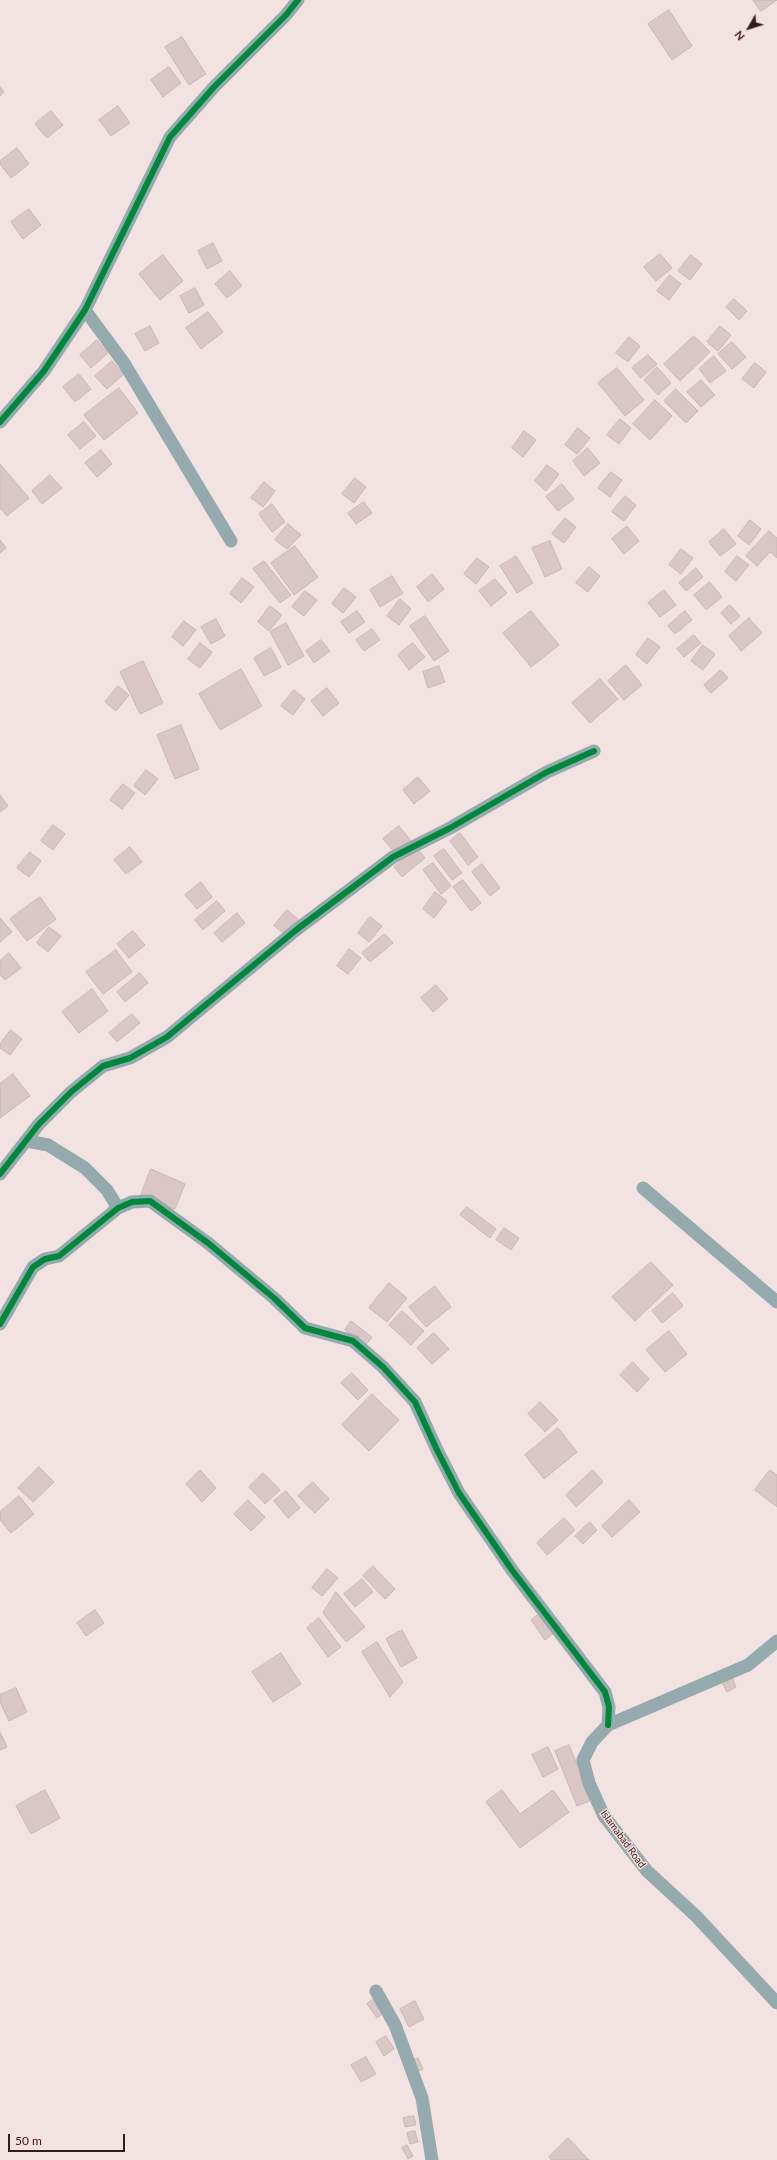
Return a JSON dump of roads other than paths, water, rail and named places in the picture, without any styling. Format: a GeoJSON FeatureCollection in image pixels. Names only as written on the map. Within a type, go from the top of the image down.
{"type":"FeatureCollection","features":[{"type":"Feature","properties":{"kind":"street"},"geometry":{"type":"LineString","coordinates":[[0,422],[44,371],[84,310],[170,137],[214,87],[286,15],[298,0]]}},
{"type":"Feature","properties":{"kind":"street"},"geometry":{"type":"LineString","coordinates":[[84,310],[124,363],[231,540]]}},
{"type":"Feature","properties":{"kind":"street"},"geometry":{"type":"LineString","coordinates":[[0,1174],[39,1124],[71,1092],[103,1066],[130,1058],[167,1036],[296,930],[393,857],[450,828],[547,772],[594,750]]}},
{"type":"Feature","properties":{"kind":"street"},"geometry":{"type":"LineString","coordinates":[[27,1141],[48,1146],[85,1168],[107,1190],[118,1208]]}},
{"type":"Feature","properties":{"kind":"street"},"geometry":{"type":"LineString","coordinates":[[643,1188],[777,1302]]}},
{"type":"Feature","properties":{"kind":"street"},"geometry":{"type":"LineString","coordinates":[[0,1324],[33,1267],[45,1259],[60,1256],[118,1208],[132,1202],[150,1201],[208,1243],[274,1298],[305,1328],[353,1341],[383,1367],[415,1402],[459,1493],[512,1570],[605,1692],[609,1707],[608,1726]]}},
{"type":"Feature","properties":{"kind":"street","name":"Islamabad Road"},"geometry":{"type":"LineString","coordinates":[[777,1641],[748,1665],[608,1726],[592,1742],[583,1760],[589,1783],[604,1816],[647,1871],[696,1916],[777,2003]]}},
{"type":"Feature","properties":{"kind":"street"},"geometry":{"type":"LineString","coordinates":[[376,1991],[395,2025],[422,2098],[432,2160]]}}]}
